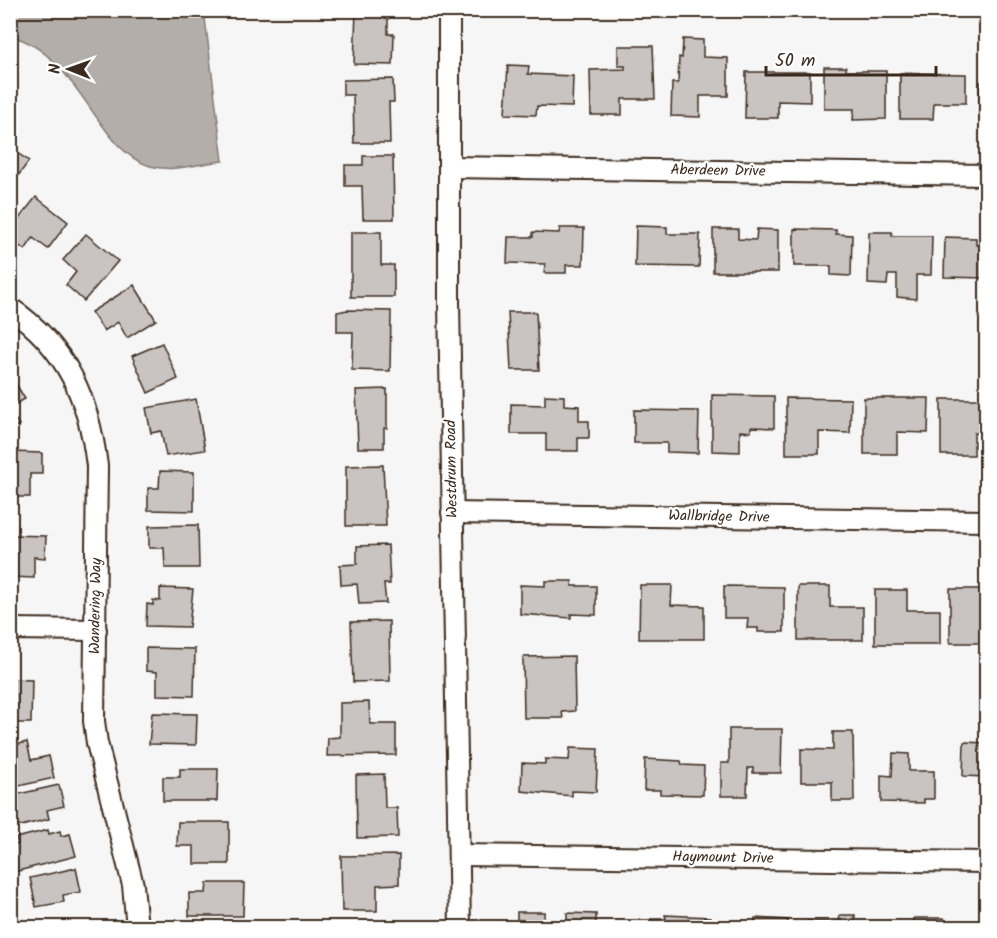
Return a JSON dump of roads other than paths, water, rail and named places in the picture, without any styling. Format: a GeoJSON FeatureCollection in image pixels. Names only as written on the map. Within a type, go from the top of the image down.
{"type":"FeatureCollection","features":[{"type":"Feature","properties":{"kind":"street","name":"Westdrum Road"},"geometry":{"type":"LineString","coordinates":[[449,10],[452,513],[460,927]]}},
{"type":"Feature","properties":{"kind":"street","name":"Aberdeen Drive"},"geometry":{"type":"LineString","coordinates":[[450,167],[987,175]]}},
{"type":"Feature","properties":{"kind":"street","name":"Wandering Way"},"geometry":{"type":"LineString","coordinates":[[10,308],[31,323],[56,351],[75,382],[93,429],[97,466],[95,734],[133,885],[137,927]]}},
{"type":"Feature","properties":{"kind":"street","name":"Wallbridge Drive"},"geometry":{"type":"LineString","coordinates":[[452,513],[987,521]]}},
{"type":"Feature","properties":{"kind":"street"},"geometry":{"type":"LineString","coordinates":[[10,629],[96,630]]}},
{"type":"Feature","properties":{"kind":"street","name":"Haymount Drive"},"geometry":{"type":"LineString","coordinates":[[459,855],[987,862]]}}]}
